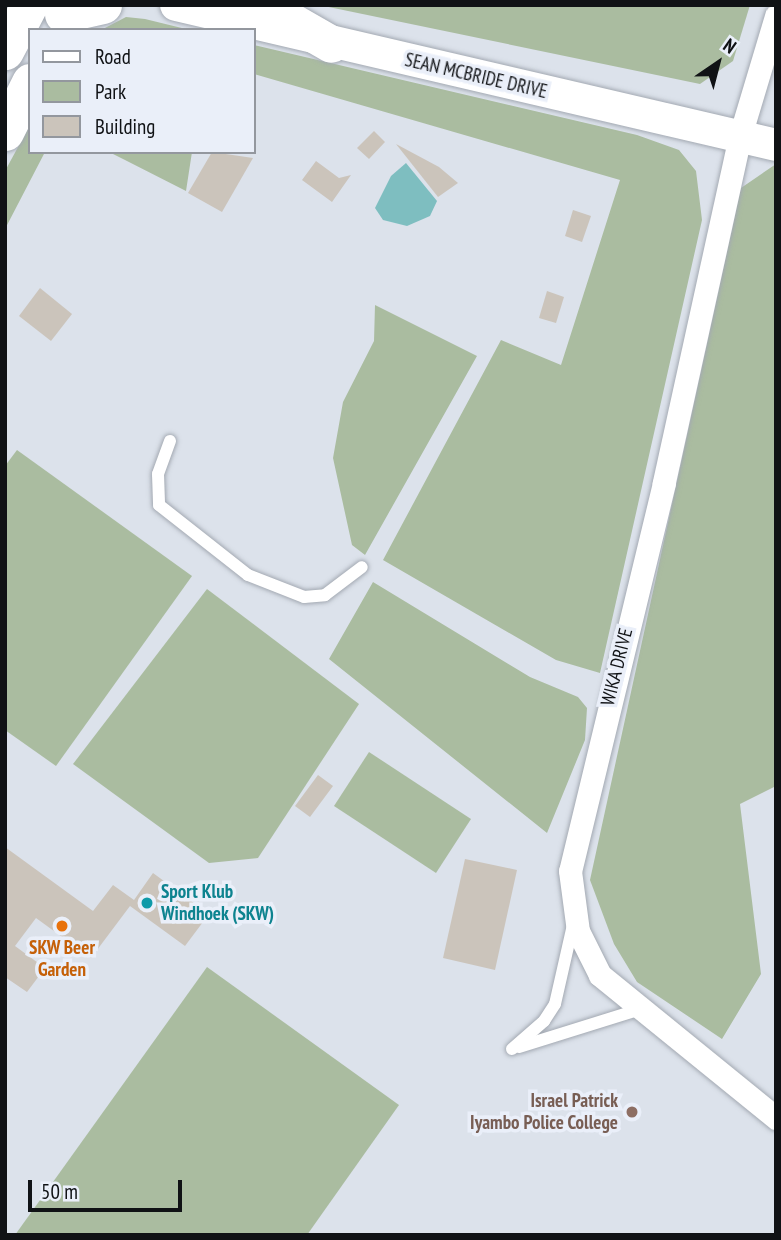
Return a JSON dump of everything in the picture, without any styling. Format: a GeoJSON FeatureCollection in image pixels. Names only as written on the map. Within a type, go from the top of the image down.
{"type":"FeatureCollection","features":[{"type":"Feature","properties":{"kind":"main road"},"geometry":{"type":"LineString","coordinates":[[35,28],[54,14],[103,5]]}},
{"type":"Feature","properties":{"kind":"main road","name":"SEAN MCBRIDE DRIVE"},"geometry":{"type":"LineString","coordinates":[[176,5],[331,44],[776,145]]}},
{"type":"Feature","properties":{"kind":"main road"},"geometry":{"type":"LineString","coordinates":[[263,5],[331,44]]}},
{"type":"Feature","properties":{"kind":"main road"},"geometry":{"type":"LineString","coordinates":[[5,51],[28,34]]}},
{"type":"Feature","properties":{"kind":"main road"},"geometry":{"type":"LineString","coordinates":[[5,132],[28,86]]}},
{"type":"Feature","properties":{"kind":"street","name":"WIKA DRIVE"},"geometry":{"type":"LineString","coordinates":[[776,16],[740,136],[664,483],[578,824],[570,871],[586,952],[600,975],[638,1010],[776,1118]]}},
{"type":"Feature","properties":{"kind":"lane"},"geometry":{"type":"LineString","coordinates":[[170,441],[158,474],[159,505],[247,575],[304,597],[325,595],[362,567]]}},
{"type":"Feature","properties":{"kind":"lane"},"geometry":{"type":"LineString","coordinates":[[576,910],[555,1003],[544,1021],[512,1049],[638,1010]]}},
{"type":"Feature","properties":{"kind":"green space"},"geometry":{"type":"Polygon","coordinates":[[[319,5],[750,5],[733,61],[700,84],[319,5]]]}},
{"type":"Feature","properties":{"kind":"green space"},"geometry":{"type":"Polygon","coordinates":[[[126,17],[182,28],[105,28],[126,17]]]}},
{"type":"Feature","properties":{"kind":"green space"},"geometry":{"type":"Polygon","coordinates":[[[256,45],[637,135],[679,150],[696,171],[702,220],[600,673],[556,660],[383,560],[501,340],[561,365],[620,180],[256,75],[256,45]]]}},
{"type":"Feature","properties":{"kind":"green space"},"geometry":{"type":"Polygon","coordinates":[[[28,129],[28,154],[44,154],[5,229],[5,171],[28,129]]]}},
{"type":"Feature","properties":{"kind":"green space"},"geometry":{"type":"Polygon","coordinates":[[[113,154],[192,154],[186,191],[113,154]]]}},
{"type":"Feature","properties":{"kind":"green space"},"geometry":{"type":"Polygon","coordinates":[[[776,164],[776,786],[740,804],[761,974],[722,1039],[637,982],[614,944],[590,880],[741,188],[776,164]]]}},
{"type":"Feature","properties":{"kind":"green space"},"geometry":{"type":"Polygon","coordinates":[[[375,305],[477,356],[365,555],[352,545],[333,458],[343,402],[374,341],[375,305]]]}},
{"type":"Feature","properties":{"kind":"green space"},"geometry":{"type":"Polygon","coordinates":[[[17,450],[192,576],[56,766],[5,730],[5,466],[17,450]]]}},
{"type":"Feature","properties":{"kind":"green space"},"geometry":{"type":"Polygon","coordinates":[[[373,582],[530,677],[578,697],[587,708],[585,740],[547,833],[329,659],[373,582]]]}},
{"type":"Feature","properties":{"kind":"green space"},"geometry":{"type":"Polygon","coordinates":[[[207,589],[359,704],[258,858],[209,863],[73,764],[207,589]]]}},
{"type":"Feature","properties":{"kind":"green space"},"geometry":{"type":"Polygon","coordinates":[[[369,752],[471,819],[436,873],[334,806],[369,752]]]}},
{"type":"Feature","properties":{"kind":"green space"},"geometry":{"type":"Polygon","coordinates":[[[207,967],[399,1105],[307,1235],[15,1235],[207,967]]]}},
{"type":"Feature","properties":{"kind":"water"},"geometry":{"type":"Polygon","coordinates":[[[406,163],[437,201],[430,216],[407,226],[383,220],[375,208],[391,176],[406,163]]]}},
{"type":"Feature","properties":{"kind":"building"},"geometry":{"type":"Polygon","coordinates":[[[374,131],[385,142],[369,159],[357,148],[374,131]]]}},
{"type":"Feature","properties":{"kind":"building"},"geometry":{"type":"Polygon","coordinates":[[[396,144],[439,167],[458,183],[438,197],[396,144]]]}},
{"type":"Feature","properties":{"kind":"building"},"geometry":{"type":"Polygon","coordinates":[[[211,154],[253,158],[222,212],[188,193],[211,154]]]}},
{"type":"Feature","properties":{"kind":"building"},"geometry":{"type":"Polygon","coordinates":[[[316,161],[339,178],[351,175],[332,202],[302,180],[316,161]]]}},
{"type":"Feature","properties":{"kind":"building"},"geometry":{"type":"Polygon","coordinates":[[[573,210],[591,216],[582,242],[565,236],[573,210]]]}},
{"type":"Feature","properties":{"kind":"building"},"geometry":{"type":"Polygon","coordinates":[[[40,288],[72,314],[51,341],[19,316],[40,288]]]}},
{"type":"Feature","properties":{"kind":"building"},"geometry":{"type":"Polygon","coordinates":[[[547,291],[564,297],[556,323],[539,318],[547,291]]]}},
{"type":"Feature","properties":{"kind":"building"},"geometry":{"type":"Polygon","coordinates":[[[318,775],[333,786],[310,817],[295,806],[318,775]]]}},
{"type":"Feature","properties":{"kind":"building","name":"Sport Klub Windhoek (SKW)"},"geometry":{"type":"Polygon","coordinates":[[[5,847],[93,911],[113,885],[134,900],[153,873],[209,914],[185,946],[130,906],[91,958],[36,918],[15,946],[45,968],[27,992],[5,977],[5,847]]]}},
{"type":"Feature","properties":{"kind":"building"},"geometry":{"type":"Polygon","coordinates":[[[465,859],[517,870],[495,970],[443,958],[465,859]]]}},
{"type":"Feature","properties":{"kind":"place","name":"Sport Klub Windhoek (SKW)"},"geometry":{"type":"Point","coordinates":[147,903]}},
{"type":"Feature","properties":{"kind":"place","name":"SKW Beer Garden"},"geometry":{"type":"Point","coordinates":[62,926]}},
{"type":"Feature","properties":{"kind":"place","name":"Israel Patrick Iyambo Police College"},"geometry":{"type":"Point","coordinates":[632,1112]}}]}
